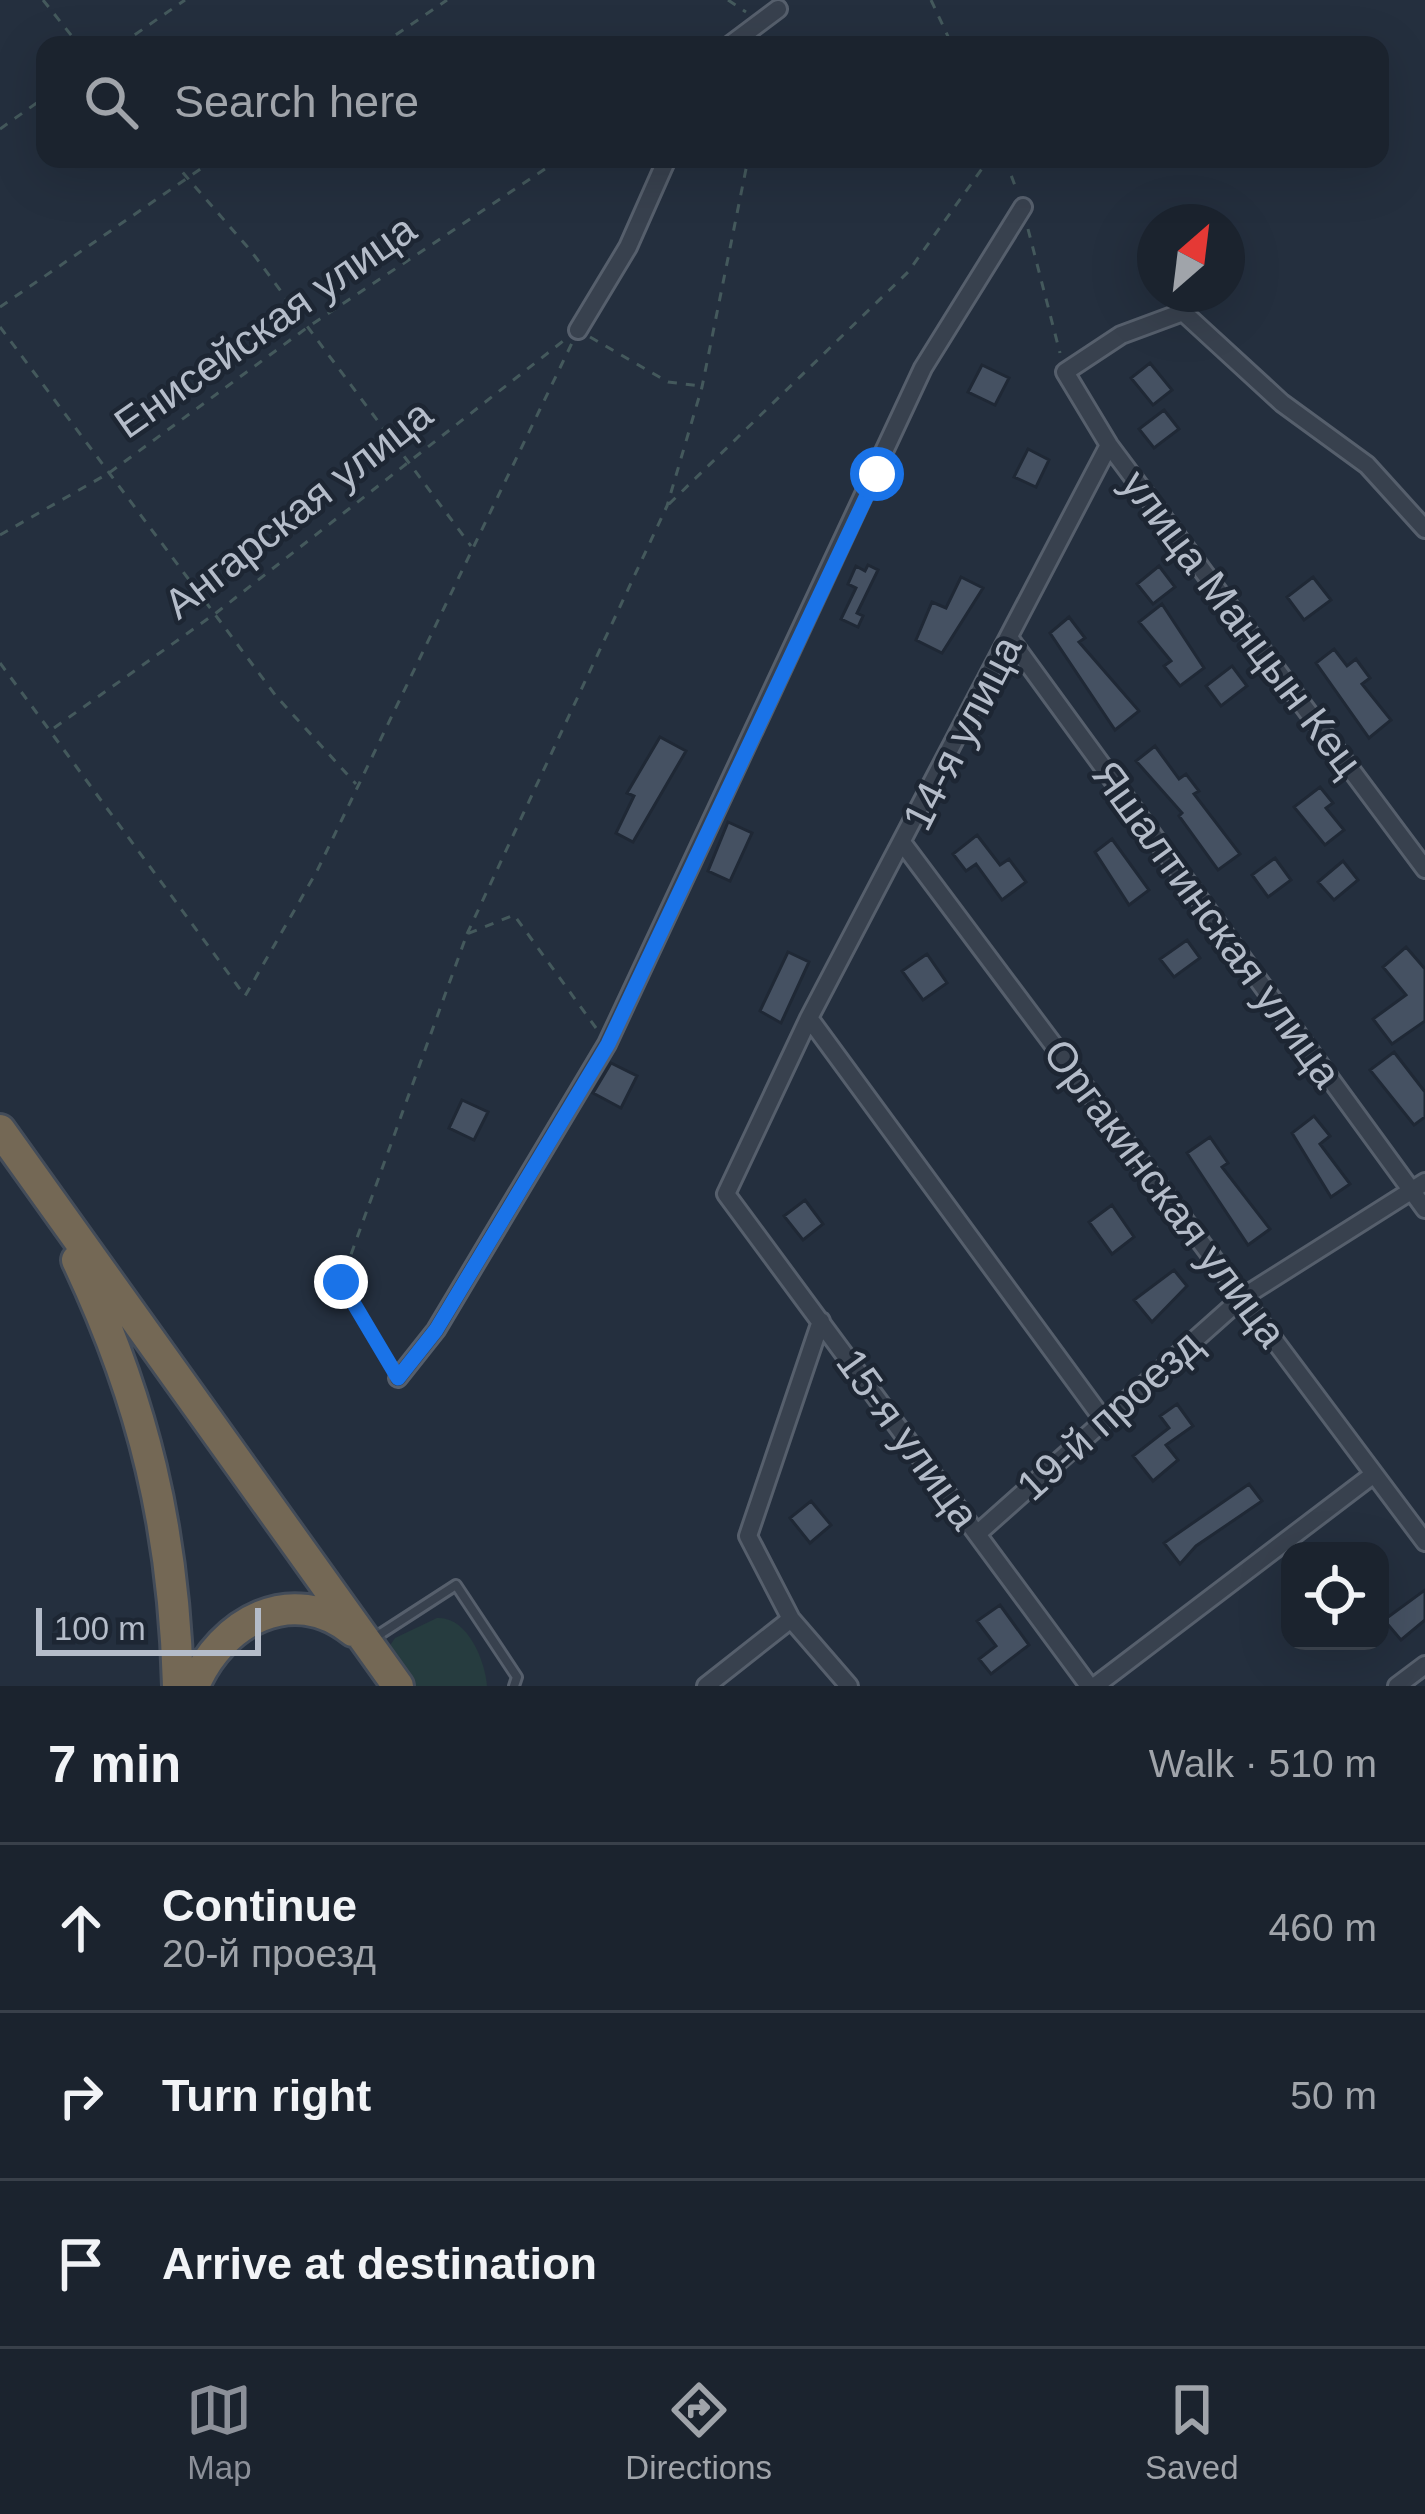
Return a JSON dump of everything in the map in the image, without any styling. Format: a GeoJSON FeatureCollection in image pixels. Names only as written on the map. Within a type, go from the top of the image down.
{"type":"FeatureCollection","features":[{"type":"Feature","properties":{"kind":"highway"},"geometry":{"type":"LineString","coordinates":[[0,1130],[398,1686]]}},
{"type":"Feature","properties":{"kind":"highway"},"geometry":{"type":"LineString","coordinates":[[33,1175],[90,1288],[149,1450],[169,1539],[178,1686]]}},
{"type":"Feature","properties":{"kind":"highway"},"geometry":{"type":"LineString","coordinates":[[194,1686],[229,1631],[274,1612],[316,1611],[368,1642]]}},
{"type":"Feature","properties":{"kind":"street"},"geometry":{"type":"LineString","coordinates":[[742,36],[778,9]]}},
{"type":"Feature","properties":{"kind":"street"},"geometry":{"type":"LineString","coordinates":[[578,330],[628,247],[663,168]]}},
{"type":"Feature","properties":{"kind":"street"},"geometry":{"type":"LineString","coordinates":[[398,1378],[436,1330],[608,1044],[923,368],[1023,207]]}},
{"type":"Feature","properties":{"kind":"street"},"geometry":{"type":"LineString","coordinates":[[1065,372],[1121,335],[1183,313],[1282,403],[1367,465],[1425,529]]}},
{"type":"Feature","properties":{"kind":"street","name":"улица Манцын Кец"},"geometry":{"type":"LineString","coordinates":[[1065,372],[1109,445],[1425,869]]}},
{"type":"Feature","properties":{"kind":"street","name":"14-я улица"},"geometry":{"type":"LineString","coordinates":[[725,1194],[809,1018],[904,845],[1109,445]]}},
{"type":"Feature","properties":{"kind":"street","name":"Яшалтинская улица"},"geometry":{"type":"LineString","coordinates":[[1010,639],[1419,1187],[1425,1209]]}},
{"type":"Feature","properties":{"kind":"street","name":"Оргакинская улица"},"geometry":{"type":"LineString","coordinates":[[904,845],[1425,1542]]}},
{"type":"Feature","properties":{"kind":"street"},"geometry":{"type":"LineString","coordinates":[[809,1018],[1102,1418]]}},
{"type":"Feature","properties":{"kind":"street","name":"19-й проезд"},"geometry":{"type":"LineString","coordinates":[[977,1534],[1243,1297],[1419,1187]]}},
{"type":"Feature","properties":{"kind":"street","name":"15-я улица"},"geometry":{"type":"LineString","coordinates":[[725,1194],[1092,1686]]}},
{"type":"Feature","properties":{"kind":"street"},"geometry":{"type":"LineString","coordinates":[[821,1321],[748,1536],[791,1619],[849,1686]]}},
{"type":"Feature","properties":{"kind":"street"},"geometry":{"type":"LineString","coordinates":[[1092,1686],[1374,1474]]}},
{"type":"Feature","properties":{"kind":"street"},"geometry":{"type":"LineString","coordinates":[[706,1686],[791,1619]]}},
{"type":"Feature","properties":{"kind":"street"},"geometry":{"type":"LineString","coordinates":[[1397,1686],[1425,1665]]}},
{"type":"Feature","properties":{"kind":"lane"},"geometry":{"type":"LineString","coordinates":[[368,1642],[456,1586],[517,1677],[514,1686]]}},
{"type":"Feature","properties":{"kind":"path"},"geometry":{"type":"LineString","coordinates":[[43,0],[72,36]]}},
{"type":"Feature","properties":{"kind":"path"},"geometry":{"type":"LineString","coordinates":[[134,36],[185,0]]}},
{"type":"Feature","properties":{"kind":"path"},"geometry":{"type":"LineString","coordinates":[[394,36],[447,0]]}},
{"type":"Feature","properties":{"kind":"path"},"geometry":{"type":"LineString","coordinates":[[931,0],[948,36]]}},
{"type":"Feature","properties":{"kind":"path"},"geometry":{"type":"LineString","coordinates":[[0,128],[36,104]]}},
{"type":"Feature","properties":{"kind":"path"},"geometry":{"type":"LineString","coordinates":[[179,168],[251,250],[473,548]]}},
{"type":"Feature","properties":{"kind":"path"},"geometry":{"type":"LineString","coordinates":[[0,307],[202,168]]}},
{"type":"Feature","properties":{"kind":"path","name":"Енисейская улица"},"geometry":{"type":"LineString","coordinates":[[0,535],[109,473],[308,327],[546,168]]}},
{"type":"Feature","properties":{"kind":"path"},"geometry":{"type":"LineString","coordinates":[[398,1378],[341,1282],[467,934],[668,506],[702,387],[746,168]]}},
{"type":"Feature","properties":{"kind":"path"},"geometry":{"type":"LineString","coordinates":[[668,506],[908,272],[982,168]]}},
{"type":"Feature","properties":{"kind":"path"},"geometry":{"type":"LineString","coordinates":[[1008,168],[1023,207],[1065,372]]}},
{"type":"Feature","properties":{"kind":"path"},"geometry":{"type":"LineString","coordinates":[[0,327],[276,696],[358,786]]}},
{"type":"Feature","properties":{"kind":"path"},"geometry":{"type":"LineString","coordinates":[[0,663],[245,996],[358,786],[578,330],[668,382],[702,387]]}},
{"type":"Feature","properties":{"kind":"path","name":"Ангарская улица"},"geometry":{"type":"LineString","coordinates":[[52,730],[215,614],[578,330]]}},
{"type":"Feature","properties":{"kind":"path"},"geometry":{"type":"LineString","coordinates":[[467,934],[514,915],[608,1044]]}},
{"type":"Feature","properties":{"kind":"green space"},"geometry":{"type":"Polygon","coordinates":[[[437,1618],[448,1619],[465,1632],[483,1664],[487,1686],[409,1686],[387,1650],[395,1638],[437,1618]]]}},
{"type":"Feature","properties":{"kind":"building"},"geometry":{"type":"Polygon","coordinates":[[[1150,363],[1172,390],[1153,405],[1131,378],[1150,363]]]}},
{"type":"Feature","properties":{"kind":"building"},"geometry":{"type":"Polygon","coordinates":[[[982,365],[1009,378],[995,405],[968,392],[982,365]]]}},
{"type":"Feature","properties":{"kind":"building"},"geometry":{"type":"Polygon","coordinates":[[[1164,410],[1179,429],[1154,448],[1139,429],[1164,410]]]}},
{"type":"Feature","properties":{"kind":"building"},"geometry":{"type":"Polygon","coordinates":[[[1028,449],[1049,460],[1036,487],[1014,477],[1028,449]]]}},
{"type":"Feature","properties":{"kind":"building"},"geometry":{"type":"Polygon","coordinates":[[[868,565],[878,570],[857,613],[863,616],[858,627],[841,619],[856,588],[848,584],[856,566],[865,571],[868,565]]]}},
{"type":"Feature","properties":{"kind":"building"},"geometry":{"type":"Polygon","coordinates":[[[1159,566],[1175,587],[1153,604],[1137,584],[1159,566]]]}},
{"type":"Feature","properties":{"kind":"building"},"geometry":{"type":"Polygon","coordinates":[[[961,577],[983,588],[942,653],[916,640],[932,602],[946,608],[961,577]]]}},
{"type":"Feature","properties":{"kind":"building"},"geometry":{"type":"Polygon","coordinates":[[[1313,577],[1331,600],[1304,620],[1287,597],[1313,577]]]}},
{"type":"Feature","properties":{"kind":"building"},"geometry":{"type":"Polygon","coordinates":[[[1162,604],[1204,668],[1180,686],[1164,666],[1171,661],[1139,622],[1162,604]]]}},
{"type":"Feature","properties":{"kind":"building"},"geometry":{"type":"Polygon","coordinates":[[[1069,617],[1085,638],[1079,642],[1139,711],[1115,730],[1050,633],[1069,617]]]}},
{"type":"Feature","properties":{"kind":"building"},"geometry":{"type":"Polygon","coordinates":[[[1334,649],[1347,666],[1356,659],[1370,678],[1362,684],[1391,720],[1369,738],[1316,663],[1334,649]]]}},
{"type":"Feature","properties":{"kind":"building"},"geometry":{"type":"Polygon","coordinates":[[[1232,666],[1247,686],[1221,706],[1206,686],[1232,666]]]}},
{"type":"Feature","properties":{"kind":"building"},"geometry":{"type":"Polygon","coordinates":[[[660,737],[686,751],[633,842],[616,833],[634,796],[627,793],[660,737]]]}},
{"type":"Feature","properties":{"kind":"building"},"geometry":{"type":"Polygon","coordinates":[[[1155,746],[1179,779],[1186,774],[1199,791],[1194,794],[1240,854],[1218,870],[1179,816],[1182,813],[1136,761],[1155,746]]]}},
{"type":"Feature","properties":{"kind":"building"},"geometry":{"type":"Polygon","coordinates":[[[1320,787],[1333,803],[1326,808],[1344,830],[1325,845],[1294,807],[1320,787]]]}},
{"type":"Feature","properties":{"kind":"building"},"geometry":{"type":"Polygon","coordinates":[[[728,822],[752,833],[730,881],[708,871],[728,822]]]}},
{"type":"Feature","properties":{"kind":"building"},"geometry":{"type":"Polygon","coordinates":[[[977,835],[1000,865],[1009,859],[1026,882],[1002,900],[976,864],[966,871],[953,854],[977,835]]]}},
{"type":"Feature","properties":{"kind":"building"},"geometry":{"type":"Polygon","coordinates":[[[1112,839],[1149,890],[1129,905],[1095,852],[1112,839]]]}},
{"type":"Feature","properties":{"kind":"building"},"geometry":{"type":"Polygon","coordinates":[[[1275,858],[1291,880],[1268,897],[1252,875],[1275,858]]]}},
{"type":"Feature","properties":{"kind":"building"},"geometry":{"type":"Polygon","coordinates":[[[1343,861],[1358,880],[1334,900],[1318,882],[1343,861]]]}},
{"type":"Feature","properties":{"kind":"building"},"geometry":{"type":"Polygon","coordinates":[[[1187,940],[1200,958],[1174,977],[1160,959],[1187,940]]]}},
{"type":"Feature","properties":{"kind":"building"},"geometry":{"type":"Polygon","coordinates":[[[1406,947],[1425,969],[1425,1021],[1392,1044],[1373,1019],[1406,995],[1383,967],[1406,947]]]}},
{"type":"Feature","properties":{"kind":"building"},"geometry":{"type":"Polygon","coordinates":[[[788,952],[809,962],[781,1023],[760,1011],[788,952]]]}},
{"type":"Feature","properties":{"kind":"building"},"geometry":{"type":"Polygon","coordinates":[[[927,954],[947,983],[923,1000],[902,971],[927,954]]]}},
{"type":"Feature","properties":{"kind":"building"},"geometry":{"type":"Polygon","coordinates":[[[1394,1052],[1425,1092],[1425,1117],[1414,1125],[1370,1070],[1394,1052]]]}},
{"type":"Feature","properties":{"kind":"building"},"geometry":{"type":"Polygon","coordinates":[[[611,1063],[637,1076],[621,1108],[593,1093],[611,1063]]]}},
{"type":"Feature","properties":{"kind":"building"},"geometry":{"type":"Polygon","coordinates":[[[462,1100],[488,1112],[474,1140],[449,1128],[462,1100]]]}},
{"type":"Feature","properties":{"kind":"building"},"geometry":{"type":"Polygon","coordinates":[[[1314,1116],[1330,1136],[1320,1144],[1350,1184],[1331,1197],[1292,1133],[1314,1116]]]}},
{"type":"Feature","properties":{"kind":"building"},"geometry":{"type":"Polygon","coordinates":[[[1210,1137],[1228,1163],[1222,1167],[1270,1229],[1248,1245],[1187,1153],[1210,1137]]]}},
{"type":"Feature","properties":{"kind":"building"},"geometry":{"type":"Polygon","coordinates":[[[805,1200],[823,1224],[803,1240],[784,1216],[805,1200]]]}},
{"type":"Feature","properties":{"kind":"building"},"geometry":{"type":"Polygon","coordinates":[[[1112,1205],[1134,1237],[1112,1254],[1089,1222],[1112,1205]]]}},
{"type":"Feature","properties":{"kind":"building"},"geometry":{"type":"Polygon","coordinates":[[[1174,1270],[1187,1286],[1152,1322],[1134,1300],[1174,1270]]]}},
{"type":"Feature","properties":{"kind":"building"},"geometry":{"type":"Polygon","coordinates":[[[1177,1404],[1193,1426],[1166,1445],[1178,1460],[1153,1481],[1133,1456],[1169,1428],[1160,1416],[1177,1404]]]}},
{"type":"Feature","properties":{"kind":"building"},"geometry":{"type":"Polygon","coordinates":[[[1249,1484],[1262,1501],[1196,1546],[1180,1564],[1164,1543],[1249,1484]]]}},
{"type":"Feature","properties":{"kind":"building"},"geometry":{"type":"Polygon","coordinates":[[[811,1501],[831,1525],[810,1543],[790,1518],[811,1501]]]}},
{"type":"Feature","properties":{"kind":"building"},"geometry":{"type":"Polygon","coordinates":[[[1425,1590],[1425,1620],[1401,1640],[1389,1626],[1389,1616],[1425,1590]]]}},
{"type":"Feature","properties":{"kind":"building"},"geometry":{"type":"Polygon","coordinates":[[[1000,1605],[1029,1645],[991,1674],[979,1659],[996,1646],[977,1621],[1000,1605]]]}},
{"type":"Feature","properties":{"kind":"route"},"geometry":{"type":"LineString","coordinates":[[341,1282],[398,1378],[436,1330],[608,1044],[877,474]]}}]}
